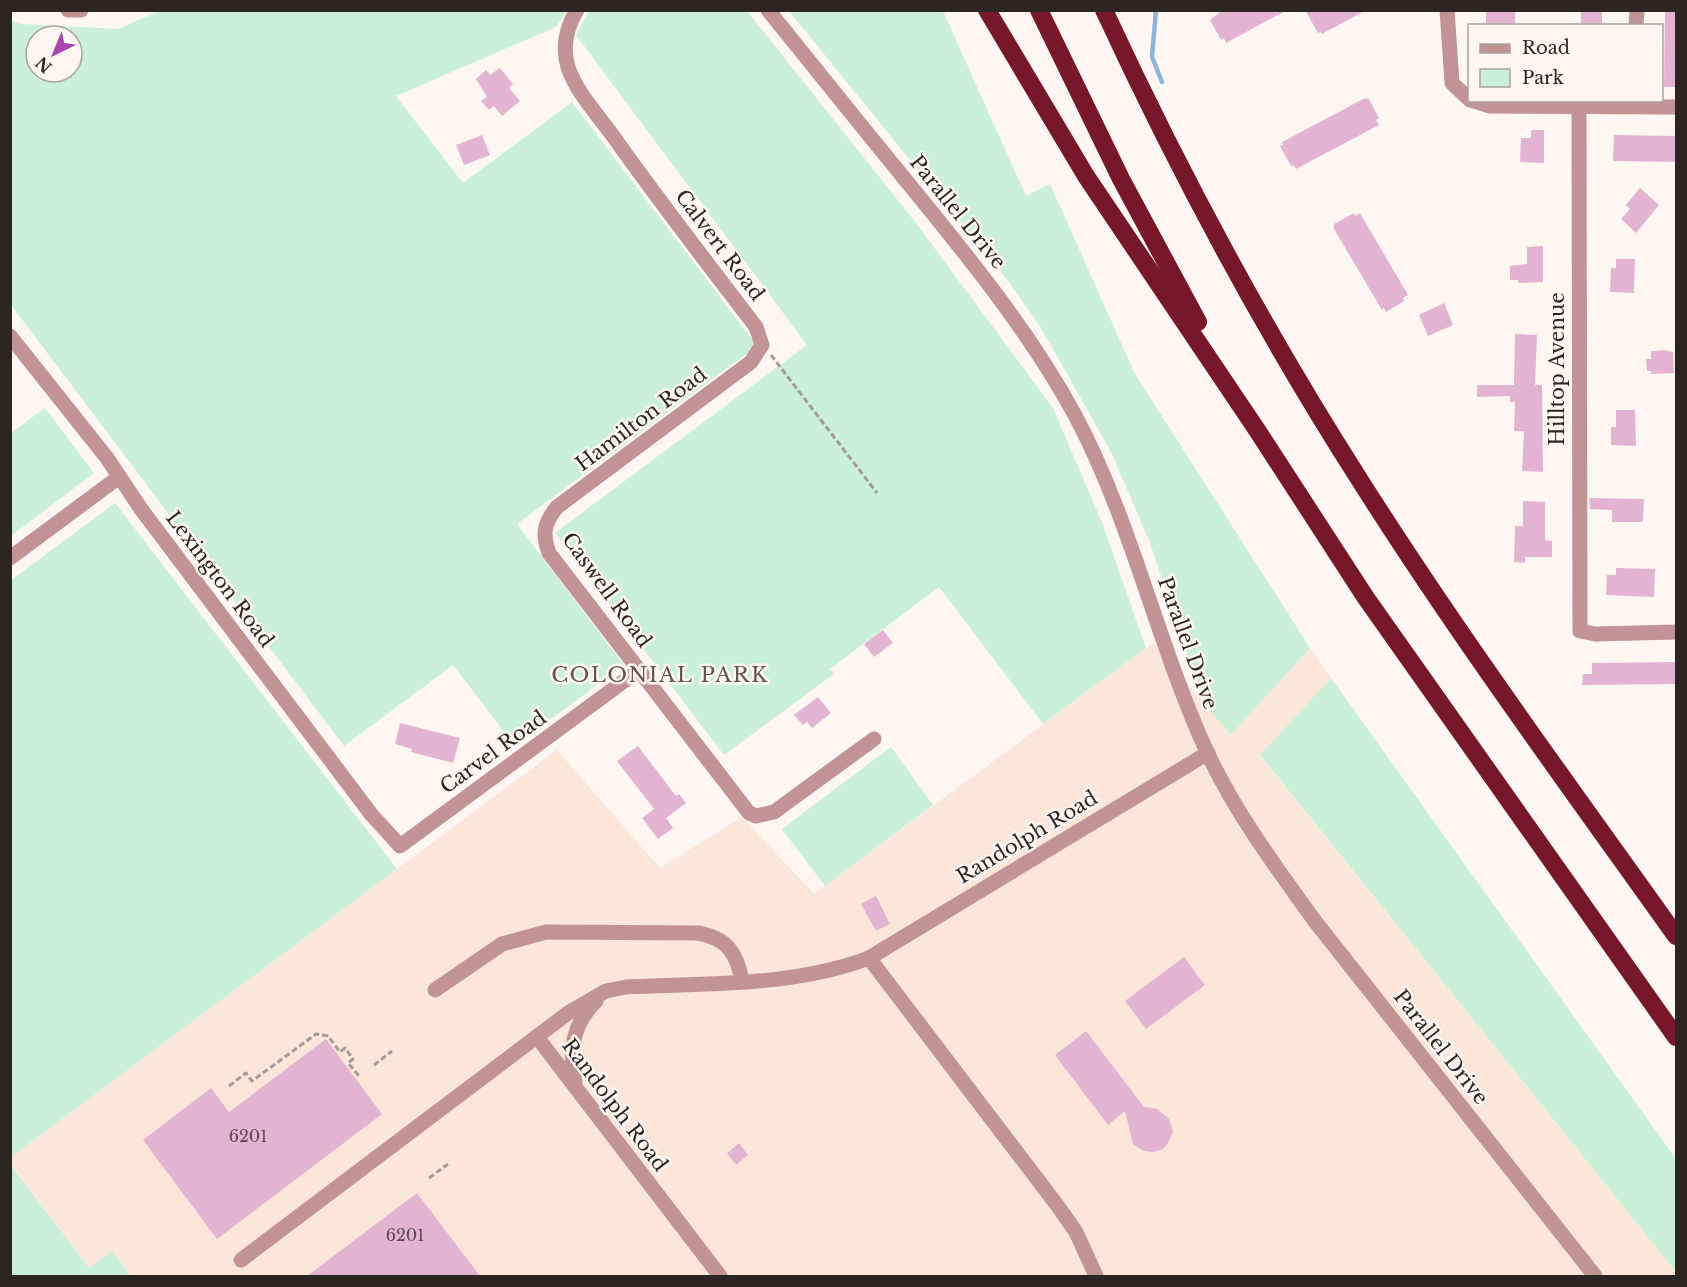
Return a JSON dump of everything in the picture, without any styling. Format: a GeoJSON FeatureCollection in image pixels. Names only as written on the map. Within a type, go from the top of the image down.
{"type":"FeatureCollection","features":[{"type":"Feature","properties":{"kind":"highway"},"geometry":{"type":"LineString","coordinates":[[987,10],[1086,176],[1257,430],[1366,598],[1677,1037]]}},
{"type":"Feature","properties":{"kind":"highway"},"geometry":{"type":"LineString","coordinates":[[1039,10],[1121,179],[1257,430]]}},
{"type":"Feature","properties":{"kind":"highway"},"geometry":{"type":"LineString","coordinates":[[1104,10],[1215,231],[1306,393],[1359,480],[1481,663],[1677,936]]}},
{"type":"Feature","properties":{"kind":"street"},"geometry":{"type":"LineString","coordinates":[[68,10],[81,10]]}},
{"type":"Feature","properties":{"kind":"street","name":"Calvert Road"},"geometry":{"type":"LineString","coordinates":[[577,10],[565,37],[565,52],[568,68],[579,89],[756,327],[762,345]]}},
{"type":"Feature","properties":{"kind":"street","name":"Parallel Drive"},"geometry":{"type":"LineString","coordinates":[[768,10],[964,252],[1008,309],[1046,366],[1076,418],[1109,487],[1187,703],[1208,753],[1244,817],[1314,920],[1595,1276]]}},
{"type":"Feature","properties":{"kind":"street"},"geometry":{"type":"LineString","coordinates":[[1448,10],[1452,82],[1468,98]]}},
{"type":"Feature","properties":{"kind":"street"},"geometry":{"type":"LineString","coordinates":[[1476,102],[1489,106],[1579,107],[1635,104],[1677,107]]}},
{"type":"Feature","properties":{"kind":"street","name":"Hilltop Avenue"},"geometry":{"type":"LineString","coordinates":[[1579,107],[1580,631],[1594,634],[1677,632]]}},
{"type":"Feature","properties":{"kind":"street","name":"Lexington Road"},"geometry":{"type":"LineString","coordinates":[[10,336],[88,434],[371,814],[400,846]]}},
{"type":"Feature","properties":{"kind":"street","name":"Hamilton Road"},"geometry":{"type":"LineString","coordinates":[[544,526],[557,507],[751,362],[762,345]]}},
{"type":"Feature","properties":{"kind":"street"},"geometry":{"type":"LineString","coordinates":[[10,558],[119,477]]}},
{"type":"Feature","properties":{"kind":"street","name":"Caswell Road"},"geometry":{"type":"LineString","coordinates":[[544,526],[544,539],[549,553],[742,807],[756,816],[774,812],[874,739]]}},
{"type":"Feature","properties":{"kind":"street","name":"Carvel Road"},"geometry":{"type":"LineString","coordinates":[[400,846],[639,670]]}},
{"type":"Feature","properties":{"kind":"street","name":"Randolph Road"},"geometry":{"type":"LineString","coordinates":[[720,1276],[537,1037],[585,1001],[606,991],[626,987],[742,981],[836,970],[869,957],[1208,753]]}},
{"type":"Feature","properties":{"kind":"street"},"geometry":{"type":"LineString","coordinates":[[435,990],[502,944],[546,932],[698,933],[713,936],[733,952],[742,981]]}},
{"type":"Feature","properties":{"kind":"street"},"geometry":{"type":"LineString","coordinates":[[869,957],[1057,1205],[1076,1232],[1095,1276]]}},
{"type":"Feature","properties":{"kind":"street"},"geometry":{"type":"LineString","coordinates":[[575,1086],[570,1057],[572,1040],[584,1014],[606,991]]}},
{"type":"Feature","properties":{"kind":"street"},"geometry":{"type":"LineString","coordinates":[[241,1260],[537,1037]]}},
{"type":"Feature","properties":{"kind":"path"},"geometry":{"type":"LineString","coordinates":[[762,345],[877,494]]}},
{"type":"Feature","properties":{"kind":"path"},"geometry":{"type":"LineString","coordinates":[[229,1086],[246,1072],[252,1081],[316,1034],[328,1036],[340,1052],[345,1048],[353,1059],[348,1062],[359,1076]]}},
{"type":"Feature","properties":{"kind":"path"},"geometry":{"type":"LineString","coordinates":[[374,1065],[392,1051]]}},
{"type":"Feature","properties":{"kind":"path"},"geometry":{"type":"LineString","coordinates":[[429,1178],[448,1164]]}},
{"type":"Feature","properties":{"kind":"shaded area"},"geometry":{"type":"Polygon","coordinates":[[[1153,643],[1231,735],[1310,648],[1331,678],[1260,756],[1676,1272],[1676,1276],[131,1276],[112,1251],[89,1268],[11,1164],[11,1157],[557,750],[660,868],[742,817],[814,894],[1153,643]]]}},
{"type":"Feature","properties":{"kind":"green space"},"geometry":{"type":"Polygon","coordinates":[[[162,10],[567,11],[556,27],[396,96],[463,183],[572,102],[757,346],[517,524],[624,665],[515,746],[453,665],[344,746],[11,305],[11,21],[24,24],[24,84],[84,84],[84,27],[118,29],[162,10]]]}},
{"type":"Feature","properties":{"kind":"green space"},"geometry":{"type":"Polygon","coordinates":[[[589,10],[747,11],[916,223],[1053,408],[1103,525],[1146,648],[1043,724],[939,587],[830,669],[834,674],[724,755],[555,533],[807,345],[576,35],[589,10]]]}},
{"type":"Feature","properties":{"kind":"green space"},"geometry":{"type":"Polygon","coordinates":[[[789,11],[943,11],[1026,196],[1050,184],[1135,374],[1310,648],[1231,735],[1204,704],[1149,540],[1111,452],[1040,326],[1006,278],[789,11]]]}},
{"type":"Feature","properties":{"kind":"green space"},"geometry":{"type":"Polygon","coordinates":[[[45,408],[94,473],[11,536],[11,433],[45,408]]]}},
{"type":"Feature","properties":{"kind":"green space"},"geometry":{"type":"Polygon","coordinates":[[[115,503],[397,869],[11,1157],[11,580],[115,503]]]}},
{"type":"Feature","properties":{"kind":"green space"},"geometry":{"type":"Polygon","coordinates":[[[1331,678],[1676,1159],[1676,1272],[1260,755],[1331,678]]]}},
{"type":"Feature","properties":{"kind":"green space"},"geometry":{"type":"Polygon","coordinates":[[[891,747],[933,805],[825,886],[782,829],[891,747]]]}},
{"type":"Feature","properties":{"kind":"green space"},"geometry":{"type":"Polygon","coordinates":[[[10,1164],[89,1268],[112,1251],[131,1276],[11,1276],[10,1164]]]}},
{"type":"Feature","properties":{"kind":"building"},"geometry":{"type":"Polygon","coordinates":[[[1223,10],[1287,10],[1226,43],[1224,38],[1221,40],[1210,20],[1223,10]]]}},
{"type":"Feature","properties":{"kind":"building"},"geometry":{"type":"Polygon","coordinates":[[[1305,10],[1366,10],[1322,34],[1318,33],[1305,10]]]}},
{"type":"Feature","properties":{"kind":"building"},"geometry":{"type":"Polygon","coordinates":[[[1581,10],[1602,10],[1602,24],[1581,24],[1581,10]]]}},
{"type":"Feature","properties":{"kind":"building"},"geometry":{"type":"Polygon","coordinates":[[[1665,10],[1677,10],[1677,87],[1664,87],[1665,10]]]}},
{"type":"Feature","properties":{"kind":"building"},"geometry":{"type":"Polygon","coordinates":[[[1486,12],[1515,12],[1515,24],[1486,24],[1486,12]]]}},
{"type":"Feature","properties":{"kind":"building"},"geometry":{"type":"Polygon","coordinates":[[[500,68],[513,84],[509,88],[520,101],[502,116],[494,106],[489,110],[481,101],[487,97],[476,79],[486,70],[490,75],[500,68]]]}},
{"type":"Feature","properties":{"kind":"building"},"geometry":{"type":"Polygon","coordinates":[[[1365,98],[1369,99],[1379,118],[1376,120],[1379,125],[1296,169],[1293,165],[1291,166],[1280,146],[1283,145],[1282,142],[1365,98]]]}},
{"type":"Feature","properties":{"kind":"building"},"geometry":{"type":"Polygon","coordinates":[[[1531,130],[1544,130],[1544,163],[1520,162],[1521,138],[1531,138],[1531,130]]]}},
{"type":"Feature","properties":{"kind":"building"},"geometry":{"type":"Polygon","coordinates":[[[482,135],[490,155],[464,165],[456,145],[482,135]]]}},
{"type":"Feature","properties":{"kind":"building"},"geometry":{"type":"Polygon","coordinates":[[[1614,135],[1677,136],[1677,162],[1613,161],[1614,135]]]}},
{"type":"Feature","properties":{"kind":"building"},"geometry":{"type":"Polygon","coordinates":[[[1640,188],[1659,205],[1636,233],[1621,219],[1630,209],[1626,205],[1640,188]]]}},
{"type":"Feature","properties":{"kind":"building"},"geometry":{"type":"Polygon","coordinates":[[[1354,213],[1355,216],[1360,213],[1408,295],[1403,298],[1404,301],[1386,312],[1384,308],[1382,310],[1334,229],[1334,224],[1354,213]]]}},
{"type":"Feature","properties":{"kind":"building"},"geometry":{"type":"Polygon","coordinates":[[[1543,246],[1543,282],[1518,283],[1518,280],[1510,280],[1510,266],[1527,264],[1527,247],[1543,246]]]}},
{"type":"Feature","properties":{"kind":"building"},"geometry":{"type":"Polygon","coordinates":[[[1616,259],[1635,259],[1634,293],[1610,292],[1611,268],[1616,268],[1616,259]]]}},
{"type":"Feature","properties":{"kind":"building"},"geometry":{"type":"Polygon","coordinates":[[[1444,303],[1453,325],[1428,336],[1419,315],[1444,303]]]}},
{"type":"Feature","properties":{"kind":"building"},"geometry":{"type":"Polygon","coordinates":[[[1515,334],[1537,335],[1535,385],[1542,385],[1543,472],[1522,471],[1524,431],[1514,431],[1515,402],[1510,402],[1510,396],[1477,397],[1477,385],[1514,385],[1515,334]]]}},
{"type":"Feature","properties":{"kind":"building"},"geometry":{"type":"Polygon","coordinates":[[[1651,351],[1673,352],[1674,373],[1651,374],[1651,371],[1647,371],[1646,359],[1651,359],[1651,351]]]}},
{"type":"Feature","properties":{"kind":"building"},"geometry":{"type":"Polygon","coordinates":[[[1616,410],[1635,410],[1636,446],[1611,445],[1611,427],[1616,427],[1616,410]]]}},
{"type":"Feature","properties":{"kind":"building"},"geometry":{"type":"Polygon","coordinates":[[[1589,498],[1644,499],[1643,522],[1612,522],[1612,510],[1590,509],[1589,498]]]}},
{"type":"Feature","properties":{"kind":"building"},"geometry":{"type":"Polygon","coordinates":[[[1523,501],[1545,502],[1545,540],[1552,541],[1552,557],[1525,557],[1525,563],[1514,562],[1515,526],[1523,526],[1523,501]]]}},
{"type":"Feature","properties":{"kind":"building"},"geometry":{"type":"Polygon","coordinates":[[[1616,568],[1655,569],[1654,597],[1606,595],[1607,575],[1616,575],[1616,568]]]}},
{"type":"Feature","properties":{"kind":"building"},"geometry":{"type":"Polygon","coordinates":[[[883,630],[893,643],[874,657],[864,644],[883,630]]]}},
{"type":"Feature","properties":{"kind":"building"},"geometry":{"type":"Polygon","coordinates":[[[1677,662],[1677,684],[1582,685],[1583,674],[1592,674],[1592,663],[1677,662]]]}},
{"type":"Feature","properties":{"kind":"building"},"geometry":{"type":"Polygon","coordinates":[[[818,697],[831,713],[812,728],[807,722],[803,725],[794,715],[818,697]]]}},
{"type":"Feature","properties":{"kind":"building"},"geometry":{"type":"Polygon","coordinates":[[[400,723],[460,738],[453,763],[411,752],[412,749],[395,744],[400,723]]]}},
{"type":"Feature","properties":{"kind":"building"},"geometry":{"type":"Polygon","coordinates":[[[638,746],[676,796],[679,794],[686,803],[666,818],[673,828],[658,839],[642,818],[654,809],[617,761],[638,746]]]}},
{"type":"Feature","properties":{"kind":"building"},"geometry":{"type":"Polygon","coordinates":[[[876,896],[890,924],[876,931],[861,904],[876,896]]]}},
{"type":"Feature","properties":{"kind":"building"},"geometry":{"type":"Polygon","coordinates":[[[1184,957],[1205,985],[1146,1029],[1125,1001],[1184,957]]]}},
{"type":"Feature","properties":{"kind":"building"},"geometry":{"type":"Polygon","coordinates":[[[1086,1031],[1144,1107],[1157,1109],[1169,1119],[1173,1132],[1163,1149],[1153,1152],[1144,1151],[1133,1144],[1125,1111],[1108,1125],[1055,1055],[1086,1031]]]}},
{"type":"Feature","properties":{"kind":"building"},"geometry":{"type":"Polygon","coordinates":[[[326,1039],[382,1114],[217,1239],[143,1140],[211,1088],[229,1112],[326,1039]]]}},
{"type":"Feature","properties":{"kind":"building"},"geometry":{"type":"Polygon","coordinates":[[[739,1143],[748,1155],[736,1165],[727,1153],[739,1143]]]}},
{"type":"Feature","properties":{"kind":"building"},"geometry":{"type":"Polygon","coordinates":[[[417,1193],[480,1276],[307,1276],[417,1193]]]}},
{"type":"Feature","properties":{"kind":"waterway"},"geometry":{"type":"LineString","coordinates":[[1156,10],[1152,57],[1162,82]]}},
{"type":"Feature","properties":{"kind":"district","name":"COLONIAL PARK"},"geometry":{"type":"Point","coordinates":[660,675]}}]}
